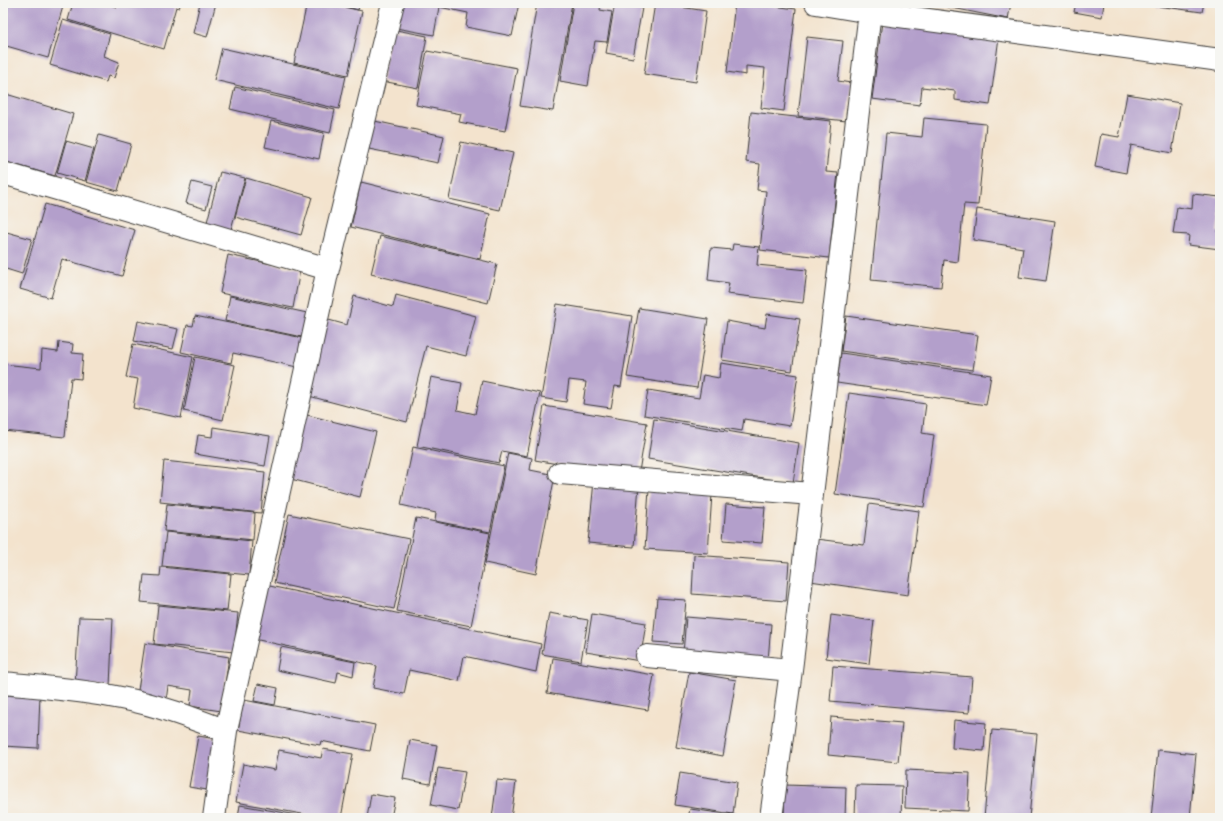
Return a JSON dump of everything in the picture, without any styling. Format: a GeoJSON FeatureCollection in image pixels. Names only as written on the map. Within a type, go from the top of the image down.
{"type":"FeatureCollection","features":[{"type":"Feature","properties":{"kind":"street"},"geometry":{"type":"LineString","coordinates":[[214,818],[226,731],[328,269],[393,3]]}},
{"type":"Feature","properties":{"kind":"street"},"geometry":{"type":"LineString","coordinates":[[816,3],[870,7],[1220,60]]}},
{"type":"Feature","properties":{"kind":"street"},"geometry":{"type":"LineString","coordinates":[[771,818],[791,670],[870,7]]}},
{"type":"Feature","properties":{"kind":"street"},"geometry":{"type":"LineString","coordinates":[[3,173],[328,269]]}},
{"type":"Feature","properties":{"kind":"street"},"geometry":{"type":"LineString","coordinates":[[560,473],[811,494]]}},
{"type":"Feature","properties":{"kind":"street"},"geometry":{"type":"LineString","coordinates":[[647,656],[791,670]]}},
{"type":"Feature","properties":{"kind":"street"},"geometry":{"type":"LineString","coordinates":[[3,683],[86,692],[122,698],[154,705],[226,731]]}},
{"type":"Feature","properties":{"kind":"building"},"geometry":{"type":"Polygon","coordinates":[[[6,3],[64,3],[48,58],[3,45],[3,14],[6,3]]]}},
{"type":"Feature","properties":{"kind":"building"},"geometry":{"type":"Polygon","coordinates":[[[73,3],[103,3],[117,7],[118,3],[181,3],[179,8],[176,7],[164,49],[68,20],[73,3]]]}},
{"type":"Feature","properties":{"kind":"building"},"geometry":{"type":"Polygon","coordinates":[[[200,3],[216,3],[207,37],[193,33],[200,3]]]}},
{"type":"Feature","properties":{"kind":"building"},"geometry":{"type":"Polygon","coordinates":[[[307,3],[326,3],[362,11],[348,75],[294,63],[307,3]]]}},
{"type":"Feature","properties":{"kind":"building"},"geometry":{"type":"Polygon","coordinates":[[[332,3],[360,3],[358,10],[332,3]]]}},
{"type":"Feature","properties":{"kind":"building"},"geometry":{"type":"Polygon","coordinates":[[[401,3],[519,3],[512,36],[466,27],[468,13],[439,7],[434,35],[396,28],[401,3]]]}},
{"type":"Feature","properties":{"kind":"building"},"geometry":{"type":"Polygon","coordinates":[[[537,3],[572,3],[553,111],[520,106],[537,3]]]}},
{"type":"Feature","properties":{"kind":"building"},"geometry":{"type":"Polygon","coordinates":[[[573,3],[601,3],[600,10],[612,12],[607,42],[595,41],[588,86],[560,81],[573,3]]]}},
{"type":"Feature","properties":{"kind":"building"},"geometry":{"type":"Polygon","coordinates":[[[615,3],[642,8],[633,58],[606,53],[615,3]]]}},
{"type":"Feature","properties":{"kind":"building"},"geometry":{"type":"Polygon","coordinates":[[[655,3],[706,11],[696,82],[644,74],[655,3]]]}},
{"type":"Feature","properties":{"kind":"building"},"geometry":{"type":"Polygon","coordinates":[[[735,3],[750,3],[796,9],[784,111],[761,108],[765,68],[746,66],[746,75],[727,72],[735,3]]]}},
{"type":"Feature","properties":{"kind":"building"},"geometry":{"type":"Polygon","coordinates":[[[927,3],[1011,3],[1008,19],[927,3]]]}},
{"type":"Feature","properties":{"kind":"building"},"geometry":{"type":"Polygon","coordinates":[[[1076,3],[1104,3],[1102,17],[1074,12],[1076,3]]]}},
{"type":"Feature","properties":{"kind":"building"},"geometry":{"type":"Polygon","coordinates":[[[1157,3],[1204,3],[1202,12],[1157,6],[1157,3]]]}},
{"type":"Feature","properties":{"kind":"building"},"geometry":{"type":"Polygon","coordinates":[[[63,20],[110,34],[104,56],[119,62],[114,78],[108,76],[106,82],[50,65],[63,20]]]}},
{"type":"Feature","properties":{"kind":"building"},"geometry":{"type":"Polygon","coordinates":[[[882,22],[999,37],[990,105],[955,100],[955,91],[922,87],[920,105],[872,99],[882,22]]]}},
{"type":"Feature","properties":{"kind":"building"},"geometry":{"type":"Polygon","coordinates":[[[391,29],[427,36],[418,88],[382,81],[391,29]]]}},
{"type":"Feature","properties":{"kind":"building"},"geometry":{"type":"Polygon","coordinates":[[[807,37],[843,41],[838,81],[851,83],[847,121],[798,116],[807,37]]]}},
{"type":"Feature","properties":{"kind":"building"},"geometry":{"type":"Polygon","coordinates":[[[222,48],[346,76],[339,109],[214,80],[222,48]]]}},
{"type":"Feature","properties":{"kind":"building"},"geometry":{"type":"Polygon","coordinates":[[[427,51],[517,68],[505,131],[459,122],[461,114],[416,105],[427,51]]]}},
{"type":"Feature","properties":{"kind":"building"},"geometry":{"type":"Polygon","coordinates":[[[235,87],[335,110],[330,133],[230,109],[235,87]]]}},
{"type":"Feature","properties":{"kind":"building"},"geometry":{"type":"Polygon","coordinates":[[[6,94],[73,114],[55,176],[3,161],[3,103],[6,94]]]}},
{"type":"Feature","properties":{"kind":"building"},"geometry":{"type":"Polygon","coordinates":[[[1127,94],[1180,103],[1172,153],[1131,145],[1126,173],[1095,167],[1101,134],[1119,137],[1127,94]]]}},
{"type":"Feature","properties":{"kind":"building"},"geometry":{"type":"Polygon","coordinates":[[[751,112],[831,121],[826,172],[838,173],[829,258],[760,250],[766,191],[757,190],[760,164],[746,162],[751,112]]]}},
{"type":"Feature","properties":{"kind":"building"},"geometry":{"type":"Polygon","coordinates":[[[924,118],[986,124],[978,205],[964,204],[958,262],[944,260],[941,287],[871,280],[886,133],[922,137],[924,118]]]}},
{"type":"Feature","properties":{"kind":"building"},"geometry":{"type":"Polygon","coordinates":[[[370,120],[444,136],[438,163],[364,148],[370,120]]]}},
{"type":"Feature","properties":{"kind":"building"},"geometry":{"type":"Polygon","coordinates":[[[271,121],[324,133],[319,159],[265,147],[271,121]]]}},
{"type":"Feature","properties":{"kind":"building"},"geometry":{"type":"Polygon","coordinates":[[[99,135],[131,144],[118,191],[86,182],[99,135]]]}},
{"type":"Feature","properties":{"kind":"building"},"geometry":{"type":"Polygon","coordinates":[[[66,141],[94,149],[85,181],[57,173],[66,141]]]}},
{"type":"Feature","properties":{"kind":"building"},"geometry":{"type":"Polygon","coordinates":[[[461,142],[513,153],[500,210],[449,199],[461,142]]]}},
{"type":"Feature","properties":{"kind":"building"},"geometry":{"type":"Polygon","coordinates":[[[220,172],[245,178],[230,233],[206,226],[220,172]]]}},
{"type":"Feature","properties":{"kind":"building"},"geometry":{"type":"Polygon","coordinates":[[[246,178],[312,197],[301,235],[235,217],[246,178]]]}},
{"type":"Feature","properties":{"kind":"building"},"geometry":{"type":"Polygon","coordinates":[[[192,182],[212,187],[206,209],[186,203],[192,182]]]}},
{"type":"Feature","properties":{"kind":"building"},"geometry":{"type":"Polygon","coordinates":[[[361,182],[490,214],[480,259],[351,227],[361,182]]]}},
{"type":"Feature","properties":{"kind":"building"},"geometry":{"type":"Polygon","coordinates":[[[1193,194],[1220,197],[1218,232],[1220,232],[1220,249],[1188,245],[1189,235],[1173,234],[1177,207],[1192,209],[1193,194]]]}},
{"type":"Feature","properties":{"kind":"building"},"geometry":{"type":"Polygon","coordinates":[[[45,204],[135,230],[122,276],[62,259],[51,298],[20,289],[45,204]]]}},
{"type":"Feature","properties":{"kind":"building"},"geometry":{"type":"Polygon","coordinates":[[[977,209],[1055,221],[1046,281],[1019,277],[1023,248],[973,240],[977,209]]]}},
{"type":"Feature","properties":{"kind":"building"},"geometry":{"type":"Polygon","coordinates":[[[3,231],[32,239],[22,274],[3,268],[3,231]]]}},
{"type":"Feature","properties":{"kind":"building"},"geometry":{"type":"Polygon","coordinates":[[[380,236],[497,264],[488,303],[371,274],[380,236]]]}},
{"type":"Feature","properties":{"kind":"building"},"geometry":{"type":"Polygon","coordinates":[[[733,244],[759,247],[757,265],[807,270],[803,303],[727,294],[729,283],[708,280],[711,248],[732,250],[733,244]]]}},
{"type":"Feature","properties":{"kind":"building"},"geometry":{"type":"Polygon","coordinates":[[[228,255],[300,270],[293,308],[220,293],[228,255]]]}},
{"type":"Feature","properties":{"kind":"building"},"geometry":{"type":"Polygon","coordinates":[[[396,295],[476,316],[466,356],[426,346],[407,422],[305,395],[325,319],[347,325],[354,296],[393,307],[396,295]]]}},
{"type":"Feature","properties":{"kind":"building"},"geometry":{"type":"Polygon","coordinates":[[[230,296],[307,313],[302,337],[225,321],[230,296]]]}},
{"type":"Feature","properties":{"kind":"building"},"geometry":{"type":"Polygon","coordinates":[[[557,304],[632,316],[621,387],[615,386],[611,408],[583,404],[586,382],[569,380],[566,402],[541,398],[557,304]]]}},
{"type":"Feature","properties":{"kind":"building"},"geometry":{"type":"Polygon","coordinates":[[[639,308],[708,319],[697,388],[627,377],[639,308]]]}},
{"type":"Feature","properties":{"kind":"building"},"geometry":{"type":"Polygon","coordinates":[[[767,314],[800,319],[792,371],[722,360],[727,321],[765,328],[767,314]]]}},
{"type":"Feature","properties":{"kind":"building"},"geometry":{"type":"Polygon","coordinates":[[[195,316],[303,338],[297,367],[233,353],[231,363],[181,352],[187,325],[193,326],[195,316]]]}},
{"type":"Feature","properties":{"kind":"building"},"geometry":{"type":"Polygon","coordinates":[[[846,316],[978,335],[973,370],[841,351],[846,316]]]}},
{"type":"Feature","properties":{"kind":"building"},"geometry":{"type":"Polygon","coordinates":[[[138,321],[178,329],[173,349],[134,341],[138,321]]]}},
{"type":"Feature","properties":{"kind":"building"},"geometry":{"type":"Polygon","coordinates":[[[59,342],[73,344],[72,353],[83,354],[81,379],[71,378],[65,437],[3,431],[3,364],[41,368],[42,350],[58,352],[59,342]]]}},
{"type":"Feature","properties":{"kind":"building"},"geometry":{"type":"Polygon","coordinates":[[[133,344],[193,357],[181,418],[133,408],[138,379],[126,377],[133,344]]]}},
{"type":"Feature","properties":{"kind":"building"},"geometry":{"type":"Polygon","coordinates":[[[841,353],[991,375],[986,405],[837,383],[841,353]]]}},
{"type":"Feature","properties":{"kind":"building"},"geometry":{"type":"Polygon","coordinates":[[[195,357],[235,365],[223,420],[184,411],[195,357]]]}},
{"type":"Feature","properties":{"kind":"building"},"geometry":{"type":"Polygon","coordinates":[[[721,363],[798,375],[790,426],[744,419],[742,431],[644,415],[648,390],[699,398],[703,375],[719,378],[721,363]]]}},
{"type":"Feature","properties":{"kind":"building"},"geometry":{"type":"Polygon","coordinates":[[[431,377],[462,383],[457,410],[475,414],[482,381],[540,393],[527,456],[502,451],[499,463],[417,446],[431,377]]]}},
{"type":"Feature","properties":{"kind":"building"},"geometry":{"type":"Polygon","coordinates":[[[849,393],[926,404],[922,433],[934,435],[924,507],[835,494],[849,393]]]}},
{"type":"Feature","properties":{"kind":"building"},"geometry":{"type":"Polygon","coordinates":[[[544,406],[647,423],[638,478],[535,460],[544,406]]]}},
{"type":"Feature","properties":{"kind":"building"},"geometry":{"type":"Polygon","coordinates":[[[303,414],[376,432],[360,497],[287,478],[303,414]]]}},
{"type":"Feature","properties":{"kind":"building"},"geometry":{"type":"Polygon","coordinates":[[[654,419],[799,443],[793,483],[648,459],[654,419]]]}},
{"type":"Feature","properties":{"kind":"building"},"geometry":{"type":"Polygon","coordinates":[[[213,427],[270,436],[265,466],[195,454],[198,435],[212,437],[213,427]]]}},
{"type":"Feature","properties":{"kind":"building"},"geometry":{"type":"Polygon","coordinates":[[[413,447],[504,466],[490,532],[435,521],[436,513],[401,505],[413,447]]]}},
{"type":"Feature","properties":{"kind":"building"},"geometry":{"type":"Polygon","coordinates":[[[508,453],[532,458],[530,470],[555,475],[536,574],[485,563],[508,453]]]}},
{"type":"Feature","properties":{"kind":"building"},"geometry":{"type":"Polygon","coordinates":[[[164,461],[265,472],[261,513],[160,502],[164,461]]]}},
{"type":"Feature","properties":{"kind":"building"},"geometry":{"type":"Polygon","coordinates":[[[594,481],[639,485],[634,547],[588,543],[594,481]]]}},
{"type":"Feature","properties":{"kind":"building"},"geometry":{"type":"Polygon","coordinates":[[[649,490],[712,494],[708,553],[645,549],[649,490]]]}},
{"type":"Feature","properties":{"kind":"building"},"geometry":{"type":"Polygon","coordinates":[[[167,504],[255,513],[253,540],[164,531],[167,504]]]}},
{"type":"Feature","properties":{"kind":"building"},"geometry":{"type":"Polygon","coordinates":[[[726,504],[765,507],[762,543],[723,540],[726,504]]]}},
{"type":"Feature","properties":{"kind":"building"},"geometry":{"type":"Polygon","coordinates":[[[869,504],[919,511],[908,595],[810,581],[816,539],[864,545],[869,504]]]}},
{"type":"Feature","properties":{"kind":"building"},"geometry":{"type":"Polygon","coordinates":[[[289,514],[409,539],[394,609],[274,583],[289,514]]]}},
{"type":"Feature","properties":{"kind":"building"},"geometry":{"type":"Polygon","coordinates":[[[416,518],[490,533],[471,626],[397,611],[416,518]]]}},
{"type":"Feature","properties":{"kind":"building"},"geometry":{"type":"Polygon","coordinates":[[[166,532],[252,541],[249,575],[162,566],[166,532]]]}},
{"type":"Feature","properties":{"kind":"building"},"geometry":{"type":"Polygon","coordinates":[[[694,555],[789,562],[786,601],[692,594],[694,555]]]}},
{"type":"Feature","properties":{"kind":"building"},"geometry":{"type":"Polygon","coordinates":[[[161,567],[231,574],[227,611],[141,602],[144,575],[160,576],[161,567]]]}},
{"type":"Feature","properties":{"kind":"building"},"geometry":{"type":"Polygon","coordinates":[[[265,585],[541,644],[536,672],[464,656],[459,681],[409,670],[404,694],[373,688],[377,666],[254,639],[265,585]]]}},
{"type":"Feature","properties":{"kind":"building"},"geometry":{"type":"Polygon","coordinates":[[[657,598],[686,600],[682,644],[653,642],[657,598]]]}},
{"type":"Feature","properties":{"kind":"building"},"geometry":{"type":"Polygon","coordinates":[[[158,605],[238,613],[234,652],[154,644],[158,605]]]}},
{"type":"Feature","properties":{"kind":"building"},"geometry":{"type":"Polygon","coordinates":[[[549,613],[588,620],[581,661],[542,654],[549,613]]]}},
{"type":"Feature","properties":{"kind":"building"},"geometry":{"type":"Polygon","coordinates":[[[592,614],[646,623],[640,661],[586,652],[592,614]]]}},
{"type":"Feature","properties":{"kind":"building"},"geometry":{"type":"Polygon","coordinates":[[[831,615],[874,621],[869,664],[826,658],[831,615]]]}},
{"type":"Feature","properties":{"kind":"building"},"geometry":{"type":"Polygon","coordinates":[[[79,617],[113,618],[110,686],[75,685],[79,617]]]}},
{"type":"Feature","properties":{"kind":"building"},"geometry":{"type":"Polygon","coordinates":[[[686,617],[771,624],[768,661],[683,654],[686,617]]]}},
{"type":"Feature","properties":{"kind":"building"},"geometry":{"type":"Polygon","coordinates":[[[145,643],[229,657],[221,711],[190,706],[192,690],[168,686],[166,701],[137,697],[145,643]]]}},
{"type":"Feature","properties":{"kind":"building"},"geometry":{"type":"Polygon","coordinates":[[[281,647],[355,662],[353,676],[338,672],[336,683],[277,670],[281,647]]]}},
{"type":"Feature","properties":{"kind":"building"},"geometry":{"type":"Polygon","coordinates":[[[553,658],[654,675],[648,710],[547,693],[553,658]]]}},
{"type":"Feature","properties":{"kind":"building"},"geometry":{"type":"Polygon","coordinates":[[[833,666],[972,677],[969,713],[830,701],[833,666]]]}},
{"type":"Feature","properties":{"kind":"building"},"geometry":{"type":"Polygon","coordinates":[[[689,672],[736,680],[723,756],[676,747],[689,672]]]}},
{"type":"Feature","properties":{"kind":"building"},"geometry":{"type":"Polygon","coordinates":[[[258,684],[278,688],[275,705],[254,701],[258,684]]]}},
{"type":"Feature","properties":{"kind":"building"},"geometry":{"type":"Polygon","coordinates":[[[3,692],[40,694],[38,748],[3,746],[3,692]]]}},
{"type":"Feature","properties":{"kind":"building"},"geometry":{"type":"Polygon","coordinates":[[[244,700],[375,725],[370,751],[321,741],[320,745],[238,730],[244,700]]]}},
{"type":"Feature","properties":{"kind":"building"},"geometry":{"type":"Polygon","coordinates":[[[831,717],[902,723],[898,762],[828,755],[831,717]]]}},
{"type":"Feature","properties":{"kind":"building"},"geometry":{"type":"Polygon","coordinates":[[[954,720],[986,723],[984,751],[952,748],[954,720]]]}},
{"type":"Feature","properties":{"kind":"building"},"geometry":{"type":"Polygon","coordinates":[[[992,730],[1037,734],[1029,818],[984,818],[992,730]]]}},
{"type":"Feature","properties":{"kind":"building"},"geometry":{"type":"Polygon","coordinates":[[[198,736],[222,740],[213,791],[189,787],[198,736]]]}},
{"type":"Feature","properties":{"kind":"building"},"geometry":{"type":"Polygon","coordinates":[[[410,740],[437,745],[430,784],[403,779],[410,740]]]}},
{"type":"Feature","properties":{"kind":"building"},"geometry":{"type":"Polygon","coordinates":[[[323,749],[353,754],[341,818],[324,818],[236,802],[243,764],[275,770],[279,750],[321,758],[323,749]]]}},
{"type":"Feature","properties":{"kind":"building"},"geometry":{"type":"Polygon","coordinates":[[[1158,750],[1196,754],[1190,818],[1151,818],[1158,750]]]}},
{"type":"Feature","properties":{"kind":"building"},"geometry":{"type":"Polygon","coordinates":[[[438,768],[465,772],[458,810],[431,805],[438,768]]]}},
{"type":"Feature","properties":{"kind":"building"},"geometry":{"type":"Polygon","coordinates":[[[906,770],[970,773],[968,811],[905,808],[906,770]]]}},
{"type":"Feature","properties":{"kind":"building"},"geometry":{"type":"Polygon","coordinates":[[[680,773],[737,782],[733,814],[675,805],[680,773]]]}},
{"type":"Feature","properties":{"kind":"building"},"geometry":{"type":"Polygon","coordinates":[[[497,780],[516,782],[511,818],[492,818],[497,780]]]}},
{"type":"Feature","properties":{"kind":"building"},"geometry":{"type":"Polygon","coordinates":[[[785,785],[846,787],[845,818],[784,818],[785,785]]]}},
{"type":"Feature","properties":{"kind":"building"},"geometry":{"type":"Polygon","coordinates":[[[856,785],[902,786],[901,818],[855,818],[856,785]]]}},
{"type":"Feature","properties":{"kind":"building"},"geometry":{"type":"Polygon","coordinates":[[[371,794],[395,798],[391,818],[367,818],[371,794]]]}},
{"type":"Feature","properties":{"kind":"building"},"geometry":{"type":"Polygon","coordinates":[[[240,805],[308,817],[308,818],[238,818],[240,805]]]}},
{"type":"Feature","properties":{"kind":"building"},"geometry":{"type":"Polygon","coordinates":[[[690,809],[748,817],[748,818],[688,818],[690,809]]]}}]}
